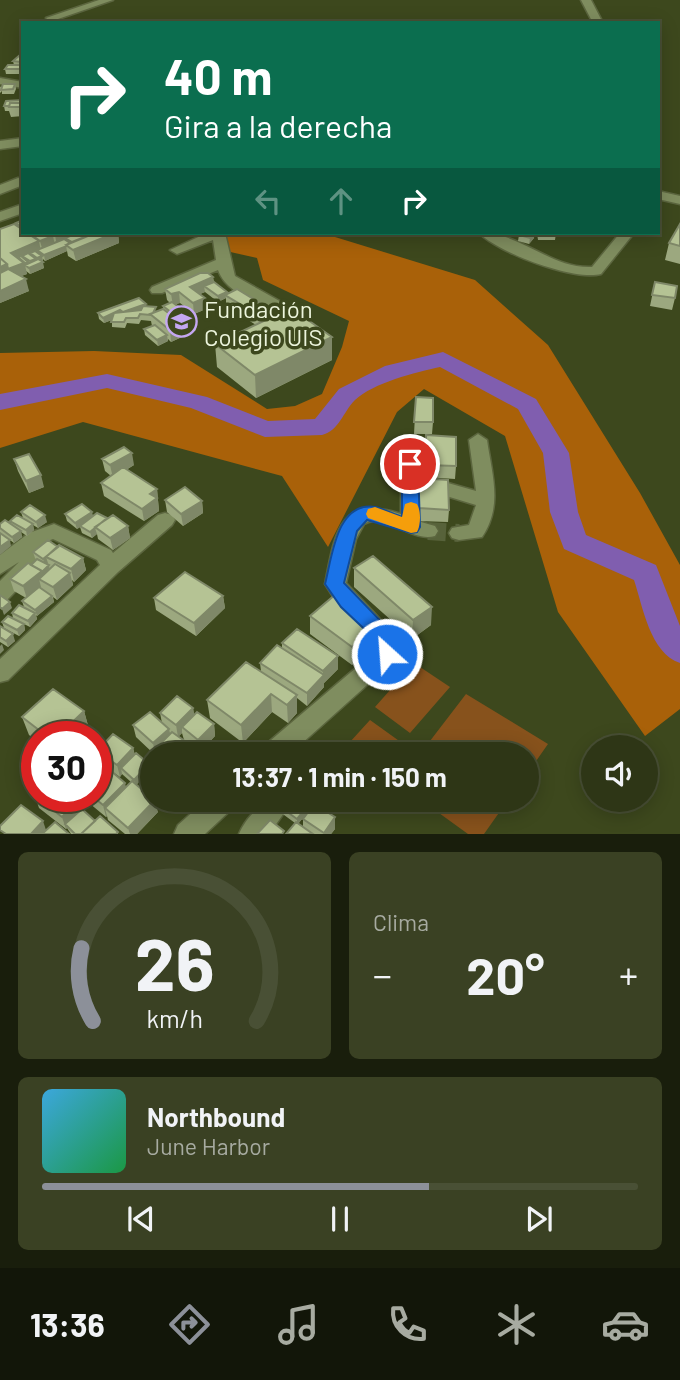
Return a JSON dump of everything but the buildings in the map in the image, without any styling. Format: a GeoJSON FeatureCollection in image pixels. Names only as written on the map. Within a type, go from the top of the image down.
{"type":"FeatureCollection","features":[{"type":"Feature","properties":{"kind":"street"},"geometry":{"type":"LineString","coordinates":[[55,21],[51,18],[108,0]]}},
{"type":"Feature","properties":{"kind":"street"},"geometry":{"type":"LineString","coordinates":[[586,0],[596,21]]}},
{"type":"Feature","properties":{"kind":"street"},"geometry":{"type":"LineString","coordinates":[[0,81],[21,85]]}},
{"type":"Feature","properties":{"kind":"street"},"geometry":{"type":"LineString","coordinates":[[0,145],[21,142]]}},
{"type":"Feature","properties":{"kind":"street"},"geometry":{"type":"LineString","coordinates":[[0,190],[18,182]]}},
{"type":"Feature","properties":{"kind":"street"},"geometry":{"type":"LineString","coordinates":[[660,195],[680,200]]}},
{"type":"Feature","properties":{"kind":"street"},"geometry":{"type":"LineString","coordinates":[[0,216],[21,209]]}},
{"type":"Feature","properties":{"kind":"street"},"geometry":{"type":"LineString","coordinates":[[177,250],[213,235]]}},
{"type":"Feature","properties":{"kind":"street"},"geometry":{"type":"LineString","coordinates":[[218,235],[228,278],[234,284],[279,305],[287,311],[286,317]]}},
{"type":"Feature","properties":{"kind":"street"},"geometry":{"type":"LineString","coordinates":[[491,235],[559,265],[588,272],[596,271],[625,235]]}},
{"type":"Feature","properties":{"kind":"street"},"geometry":{"type":"LineString","coordinates":[[157,290],[224,262]]}},
{"type":"Feature","properties":{"kind":"street"},"geometry":{"type":"LineString","coordinates":[[458,533],[475,532],[484,523],[485,501],[478,440]]}},
{"type":"Feature","properties":{"kind":"street"},"geometry":{"type":"LineString","coordinates":[[288,742],[387,654],[390,643],[335,584],[348,531],[354,521],[363,514],[373,513],[419,529],[410,472],[425,482],[485,501]]}},
{"type":"Feature","properties":{"kind":"street"},"geometry":{"type":"LineString","coordinates":[[0,673],[111,567],[165,520]]}},
{"type":"Feature","properties":{"kind":"street"},"geometry":{"type":"LineString","coordinates":[[0,566],[36,538],[58,531],[104,555],[111,567]]}},
{"type":"Feature","properties":{"kind":"street"},"geometry":{"type":"LineString","coordinates":[[0,594],[32,562],[36,538]]}},
{"type":"Feature","properties":{"kind":"street"},"geometry":{"type":"LineString","coordinates":[[187,834],[211,812]]}},
{"type":"Feature","properties":{"kind":"street"},"geometry":{"type":"LineString","coordinates":[[252,834],[271,813]]}},
{"type":"Feature","properties":{"kind":"shaded area"},"geometry":{"type":"Polygon","coordinates":[[[222,235],[329,235],[475,280],[548,345],[640,493],[680,565],[680,709],[644,735],[558,612],[505,436],[424,389],[397,412],[328,547],[282,476],[83,422],[0,448],[0,353],[94,351],[181,355],[267,409],[295,406],[322,394],[342,347],[349,321],[263,280],[257,258],[226,251],[222,235]]]}},
{"type":"Feature","properties":{"kind":"shaded area"},"geometry":{"type":"Polygon","coordinates":[[[414,663],[450,687],[410,733],[375,707],[414,663]]]}},
{"type":"Feature","properties":{"kind":"shaded area"},"geometry":{"type":"Polygon","coordinates":[[[466,694],[548,744],[539,757],[539,742],[429,742],[466,694]]]}},
{"type":"Feature","properties":{"kind":"shaded area"},"geometry":{"type":"Polygon","coordinates":[[[370,720],[401,742],[350,742],[370,720]]]}},
{"type":"Feature","properties":{"kind":"shaded area"},"geometry":{"type":"Polygon","coordinates":[[[438,812],[500,812],[484,834],[468,834],[438,812]]]}},
{"type":"Feature","properties":{"kind":"waterway"},"geometry":{"type":"LineString","coordinates":[[0,402],[107,381],[198,402],[265,429],[322,427],[347,394],[393,371],[443,359],[527,404],[556,453],[564,512],[574,542],[646,573],[665,629],[680,650]]}},
{"type":"Feature","properties":{"kind":"tunnel"},"geometry":{"type":"LineString","coordinates":[[428,531],[459,533]]}},
{"type":"Feature","properties":{"kind":"slow traffic"},"geometry":{"type":"LineString","coordinates":[[375,514],[411,527],[411,508]]}},
{"type":"Feature","properties":{"kind":"place","name":"Fundación Colegio UIS"},"geometry":{"type":"Point","coordinates":[181,322]}},
{"type":"Feature","properties":{"kind":"route"},"geometry":{"type":"LineString","coordinates":[[387,654],[390,643],[339,592],[335,584],[348,531],[354,521],[363,514],[373,513],[411,527],[410,464]]}}]}
